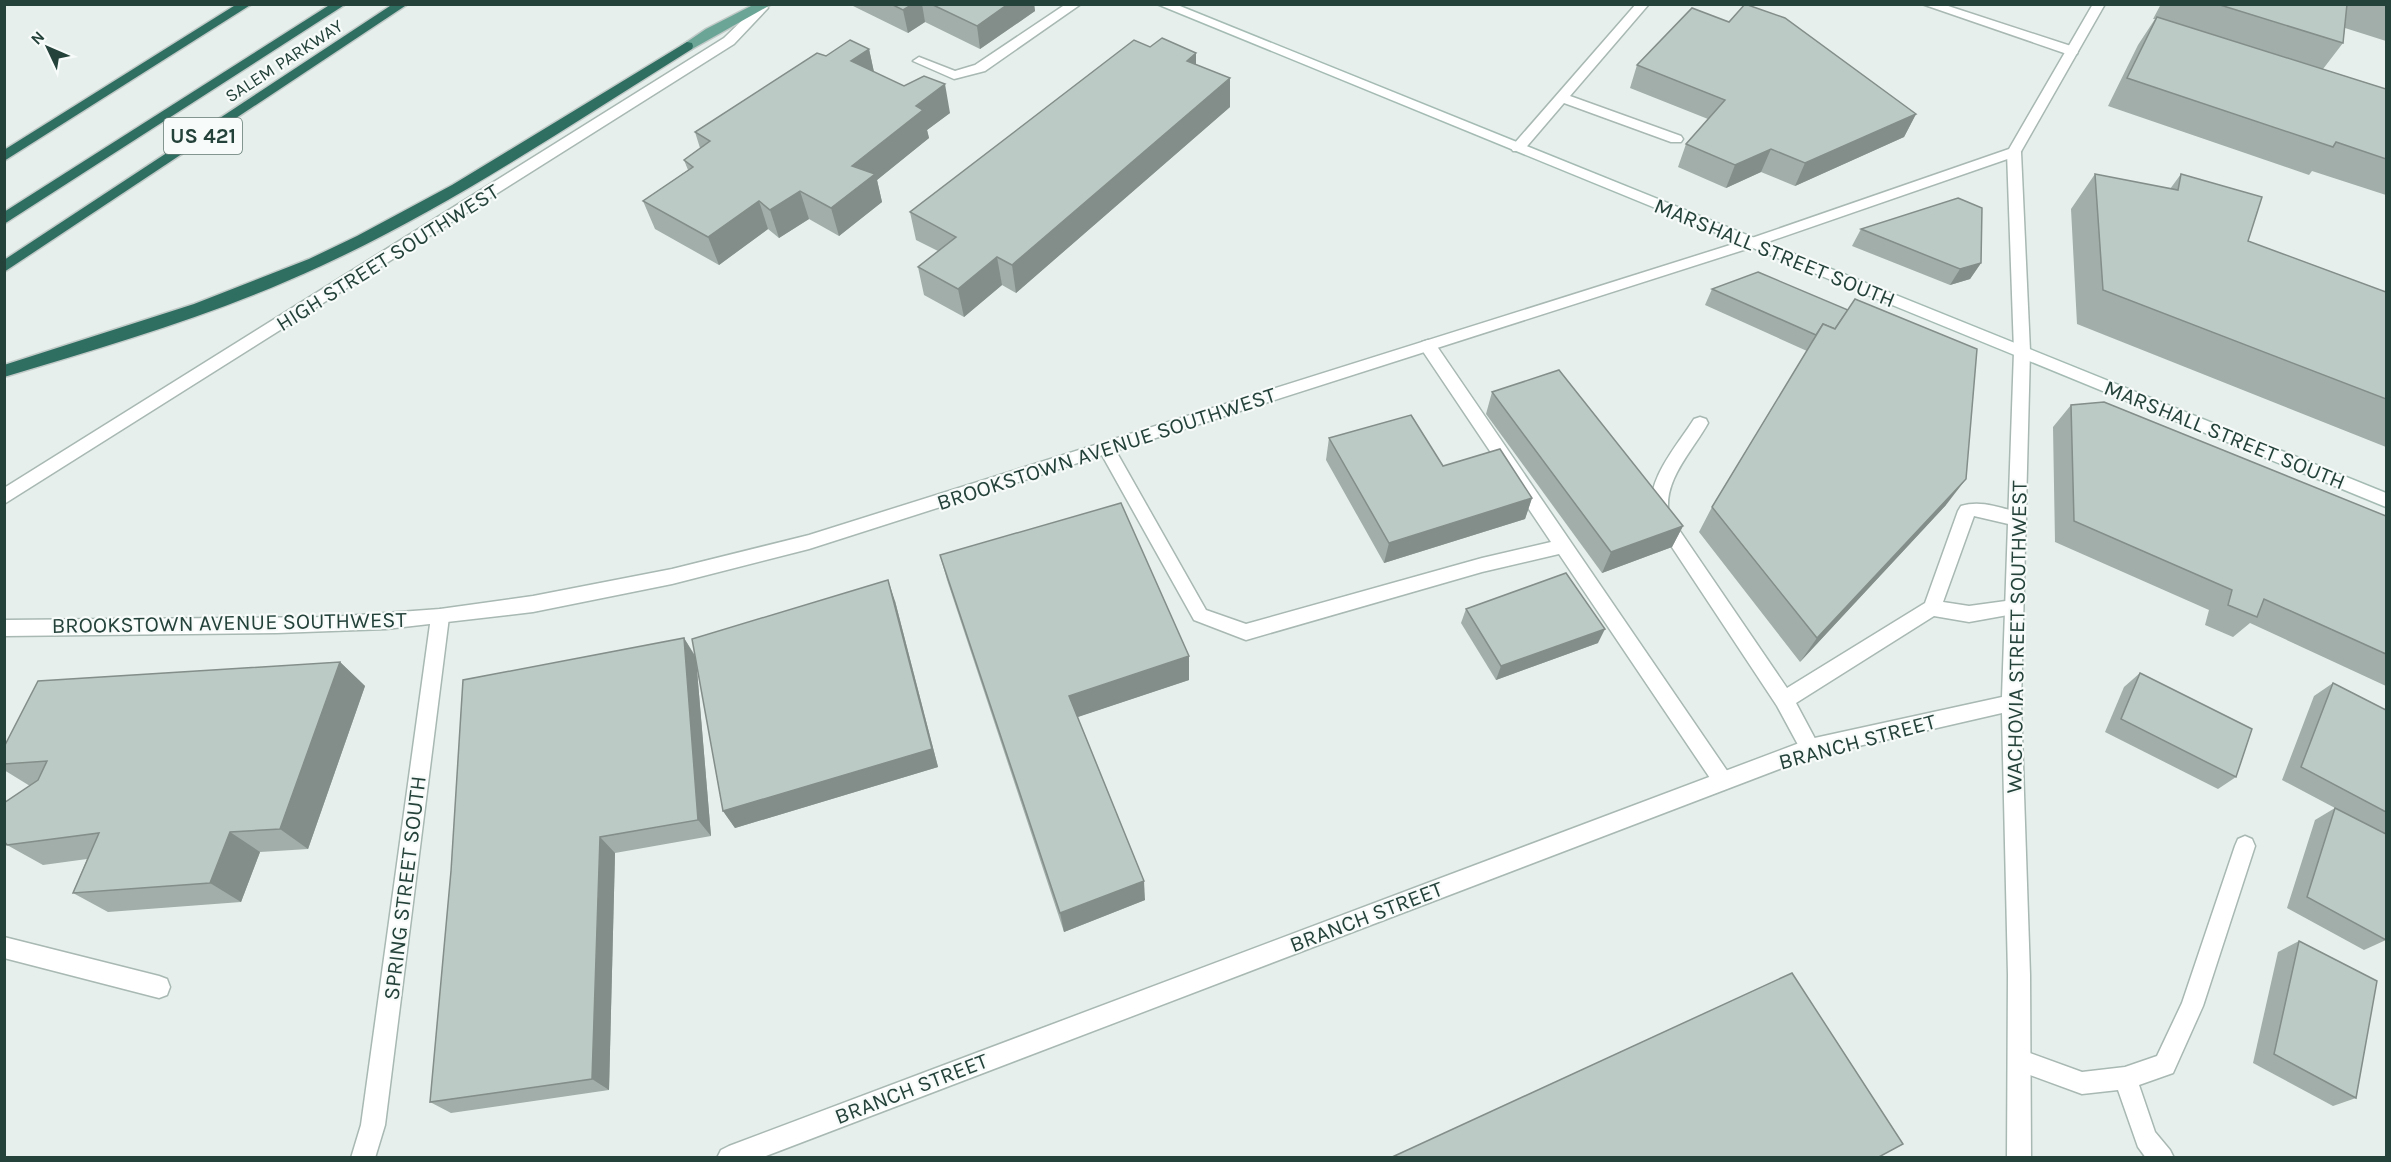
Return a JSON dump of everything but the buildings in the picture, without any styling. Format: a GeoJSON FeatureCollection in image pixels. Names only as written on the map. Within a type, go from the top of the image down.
{"type":"FeatureCollection","features":[{"type":"Feature","properties":{"kind":"highway"},"geometry":{"type":"LineString","coordinates":[[4,157],[246,4]]}},
{"type":"Feature","properties":{"kind":"highway","name":"SALEM PARKWAY"},"geometry":{"type":"LineString","coordinates":[[4,219],[340,4]]}},
{"type":"Feature","properties":{"kind":"highway","name":"SALEM PARKWAY"},"geometry":{"type":"LineString","coordinates":[[4,267],[402,4]]}},
{"type":"Feature","properties":{"kind":"highway"},"geometry":{"type":"LineString","coordinates":[[4,371],[207,305],[313,264],[454,192],[687,46]]}},
{"type":"Feature","properties":{"kind":"main road","name":"HIGH STREET SOUTHWEST"},"geometry":{"type":"LineString","coordinates":[[687,46],[710,32],[764,6]]}},
{"type":"Feature","properties":{"kind":"street"},"geometry":{"type":"LineString","coordinates":[[919,61],[954,75],[980,68],[1075,4]]}},
{"type":"Feature","properties":{"kind":"street","name":"MARSHALL STREET SOUTH"},"geometry":{"type":"LineString","coordinates":[[1163,4],[2386,500]]}},
{"type":"Feature","properties":{"kind":"street"},"geometry":{"type":"LineString","coordinates":[[1518,148],[1643,4]]}},
{"type":"Feature","properties":{"kind":"street"},"geometry":{"type":"LineString","coordinates":[[1929,4],[2072,51]]}},
{"type":"Feature","properties":{"kind":"street"},"geometry":{"type":"LineString","coordinates":[[2014,152],[2099,4]]}},
{"type":"Feature","properties":{"kind":"street","name":"HIGH STREET SOUTHWEST"},"geometry":{"type":"LineString","coordinates":[[4,497],[729,41],[764,6]]}},
{"type":"Feature","properties":{"kind":"street"},"geometry":{"type":"LineString","coordinates":[[1562,98],[1676,139]]}},
{"type":"Feature","properties":{"kind":"street","name":"BROOKSTOWN AVENUE SOUTHWEST"},"geometry":{"type":"LineString","coordinates":[[4,628],[78,625],[253,627],[440,617],[574,597],[701,572],[809,542],[1751,243],[2014,152]]}},
{"type":"Feature","properties":{"kind":"street","name":"WACHOVIA STREET SOUTHWEST"},"geometry":{"type":"LineString","coordinates":[[2014,152],[2022,351],[2011,703],[2019,1158]]}},
{"type":"Feature","properties":{"kind":"street"},"geometry":{"type":"LineString","coordinates":[[1428,346],[1723,781]]}},
{"type":"Feature","properties":{"kind":"street"},"geometry":{"type":"LineString","coordinates":[[1700,423],[1661,486],[1658,502],[1661,517],[1784,700],[1810,748]]}},
{"type":"Feature","properties":{"kind":"street"},"geometry":{"type":"LineString","coordinates":[[1106,448],[1200,615],[1246,632],[1482,566],[1564,546]]}},
{"type":"Feature","properties":{"kind":"street"},"geometry":{"type":"LineString","coordinates":[[1784,700],[1932,608],[1967,511],[1977,509],[2017,519]]}},
{"type":"Feature","properties":{"kind":"street"},"geometry":{"type":"LineString","coordinates":[[1932,608],[1969,614],[2013,608]]}},
{"type":"Feature","properties":{"kind":"street","name":"SPRING STREET SOUTH"},"geometry":{"type":"LineString","coordinates":[[363,1158],[373,1125],[440,617]]}},
{"type":"Feature","properties":{"kind":"street","name":"BRANCH STREET"},"geometry":{"type":"LineString","coordinates":[[729,1158],[1810,748],[2011,703]]}},
{"type":"Feature","properties":{"kind":"street"},"geometry":{"type":"LineString","coordinates":[[2019,1060],[2082,1083],[2125,1078],[2166,1065],[2192,1006],[2245,846]]}},
{"type":"Feature","properties":{"kind":"street"},"geometry":{"type":"LineString","coordinates":[[4,947],[159,987]]}},
{"type":"Feature","properties":{"kind":"street"},"geometry":{"type":"LineString","coordinates":[[2125,1078],[2145,1139],[2162,1158]]}}]}
